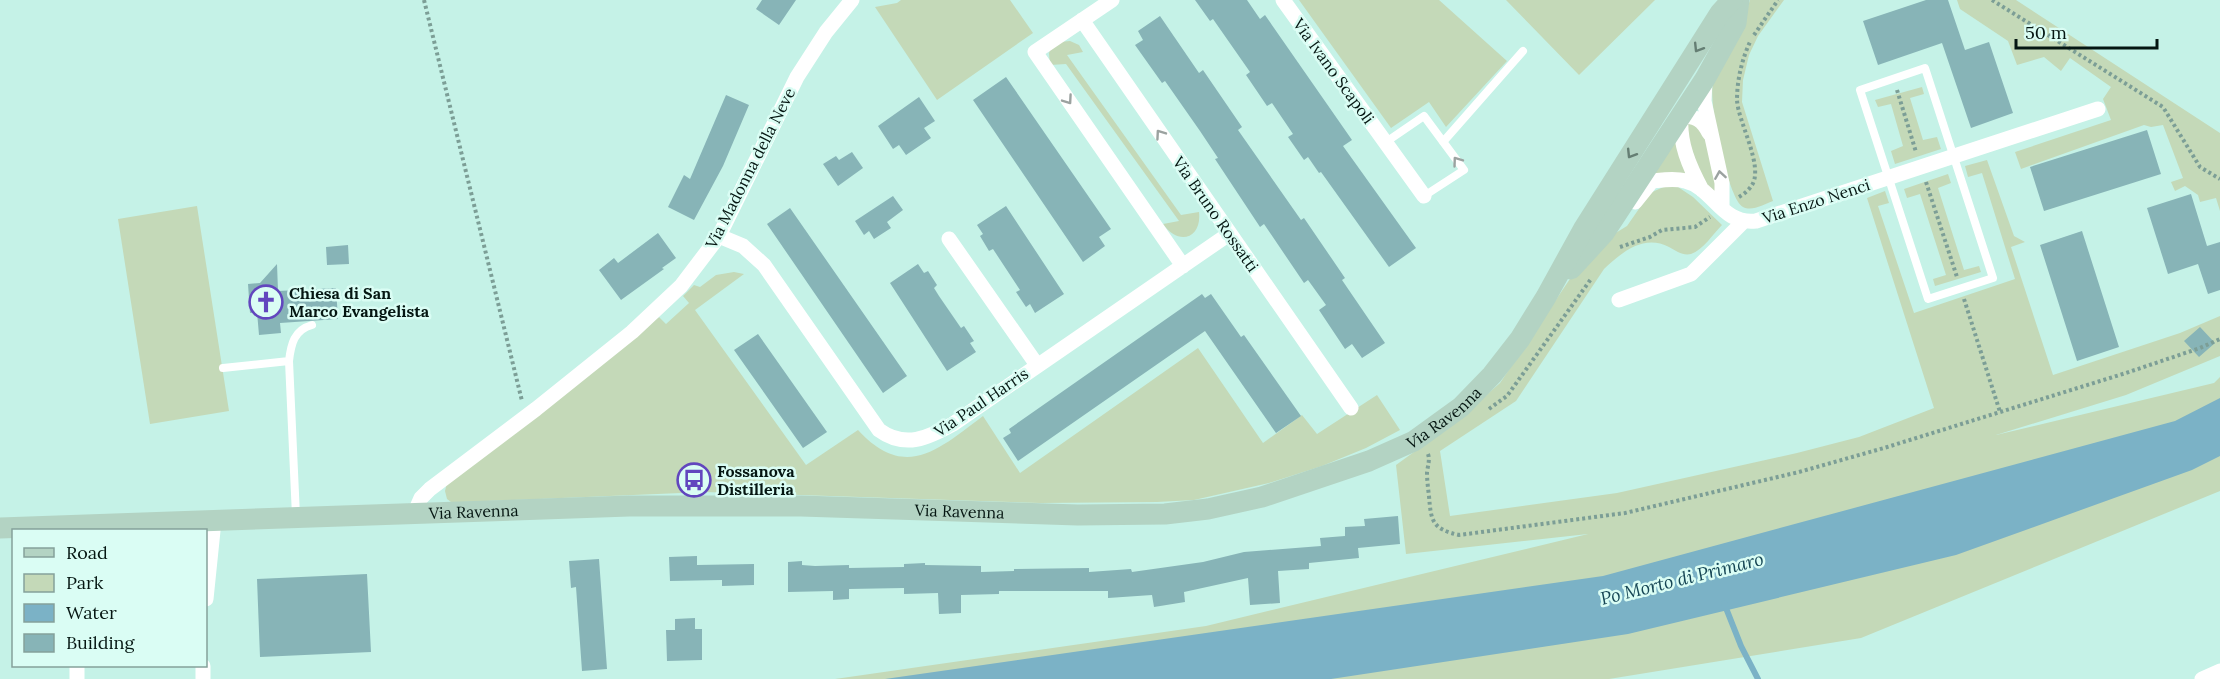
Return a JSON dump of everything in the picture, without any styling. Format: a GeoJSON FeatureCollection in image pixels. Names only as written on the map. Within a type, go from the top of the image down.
{"type":"FeatureCollection","features":[{"type":"Feature","properties":{"kind":"main road","name":"Via Ravenna"},"geometry":{"type":"LineString","coordinates":[[0,528],[629,506],[732,506],[1078,515],[1165,514],[1208,509],[1262,497],[1369,461],[1414,441],[1461,407],[1492,375],[1520,339],[1584,228],[1720,13],[1732,0]]}},
{"type":"Feature","properties":{"kind":"main road","name":"Via Ravenna"},"geometry":{"type":"LineString","coordinates":[[1546,297],[1609,242],[1736,23],[1739,0]]}},
{"type":"Feature","properties":{"kind":"main road"},"geometry":{"type":"LineString","coordinates":[[1662,105],[1681,116]]}},
{"type":"Feature","properties":{"kind":"street","name":"Via Madonna della Neve"},"geometry":{"type":"LineString","coordinates":[[414,514],[421,498],[430,489],[525,417],[658,309],[681,286],[719,236],[797,77],[826,32],[852,0]]}},
{"type":"Feature","properties":{"kind":"street"},"geometry":{"type":"LineString","coordinates":[[1112,0],[1035,52],[1183,266]]}},
{"type":"Feature","properties":{"kind":"street","name":"Via Ivano Scapoli"},"geometry":{"type":"LineString","coordinates":[[1283,0],[1424,196]]}},
{"type":"Feature","properties":{"kind":"street","name":"Via Bruno Rossatti"},"geometry":{"type":"LineString","coordinates":[[1082,20],[1350,408]]}},
{"type":"Feature","properties":{"kind":"street"},"geometry":{"type":"LineString","coordinates":[[1705,79],[1704,101],[1722,183],[1722,208]]}},
{"type":"Feature","properties":{"kind":"street","name":"Via Enzo Nenci"},"geometry":{"type":"LineString","coordinates":[[1609,242],[1622,219],[1652,181],[1685,181],[1697,186],[1729,216],[1743,222],[1756,221],[2098,109]]}},
{"type":"Feature","properties":{"kind":"street"},"geometry":{"type":"LineString","coordinates":[[1681,116],[1692,116],[1701,120],[1713,142]]}},
{"type":"Feature","properties":{"kind":"street","name":"Via Enzo Nenci"},"geometry":{"type":"LineString","coordinates":[[1681,116],[1679,132],[1683,146],[1691,169],[1703,192]]}},
{"type":"Feature","properties":{"kind":"street","name":"Via Enzo Nenci"},"geometry":{"type":"LineString","coordinates":[[1619,300],[1691,274],[1743,222]]}},
{"type":"Feature","properties":{"kind":"street","name":"Via Paul Harris"},"geometry":{"type":"LineString","coordinates":[[719,236],[743,246],[764,265],[879,430],[888,437],[914,441],[930,437],[953,424],[1229,234]]}},
{"type":"Feature","properties":{"kind":"street"},"geometry":{"type":"LineString","coordinates":[[949,239],[1037,365]]}},
{"type":"Feature","properties":{"kind":"street"},"geometry":{"type":"LineString","coordinates":[[207,589],[214,521]]}},
{"type":"Feature","properties":{"kind":"street"},"geometry":{"type":"LineString","coordinates":[[2202,679],[2220,671]]}},
{"type":"Feature","properties":{"kind":"lane"},"geometry":{"type":"LineString","coordinates":[[1443,142],[1524,51]]}},
{"type":"Feature","properties":{"kind":"lane","name":"Via Enzo Nenci"},"geometry":{"type":"LineString","coordinates":[[1925,68],[1954,156],[1993,278],[1928,299],[1860,90],[1925,68]]}},
{"type":"Feature","properties":{"kind":"lane","name":"Via Ivano Scapoli"},"geometry":{"type":"LineString","coordinates":[[1386,142],[1424,116],[1464,170],[1424,196]]}},
{"type":"Feature","properties":{"kind":"lane"},"geometry":{"type":"LineString","coordinates":[[296,518],[289,361],[294,337],[305,327],[312,325]]}},
{"type":"Feature","properties":{"kind":"lane"},"geometry":{"type":"LineString","coordinates":[[223,368],[289,361]]}},
{"type":"Feature","properties":{"kind":"path"},"geometry":{"type":"LineString","coordinates":[[424,0],[525,417]]}},
{"type":"Feature","properties":{"kind":"path"},"geometry":{"type":"LineString","coordinates":[[1609,242],[1627,242],[1650,237],[1662,230],[1695,227],[1752,186],[1755,179],[1755,166],[1737,101],[1739,80],[1744,56],[1751,39],[1778,0]]}},
{"type":"Feature","properties":{"kind":"path"},"geometry":{"type":"LineString","coordinates":[[1992,0],[2163,107],[2200,166],[2220,179]]}},
{"type":"Feature","properties":{"kind":"path"},"geometry":{"type":"LineString","coordinates":[[1893,79],[2000,412]]}},
{"type":"Feature","properties":{"kind":"path"},"geometry":{"type":"LineString","coordinates":[[1480,415],[1507,396],[1596,271]]}},
{"type":"Feature","properties":{"kind":"path"},"geometry":{"type":"LineString","coordinates":[[1414,441],[1426,451],[1429,457],[1427,475],[1431,516],[1437,526],[1445,532],[1459,535],[1625,513],[1799,472],[2000,412],[2158,362],[2220,339]]}},
{"type":"Feature","properties":{"kind":"green space"},"geometry":{"type":"Polygon","coordinates":[[[901,0],[1010,0],[1033,33],[937,100],[875,7],[897,3],[901,0]]]}},
{"type":"Feature","properties":{"kind":"green space"},"geometry":{"type":"Polygon","coordinates":[[[1299,0],[1439,0],[1507,61],[1446,127],[1429,102],[1391,128],[1299,0]]]}},
{"type":"Feature","properties":{"kind":"green space"},"geometry":{"type":"Polygon","coordinates":[[[1506,0],[1655,0],[1579,75],[1506,0]]]}},
{"type":"Feature","properties":{"kind":"green space"},"geometry":{"type":"Polygon","coordinates":[[[1750,0],[1784,0],[1758,36],[1749,55],[1743,80],[1742,102],[1773,201],[1750,209],[1743,207],[1731,187],[1720,149],[1712,94],[1715,78],[1739,30],[1750,0]]]}},
{"type":"Feature","properties":{"kind":"green space"},"geometry":{"type":"Polygon","coordinates":[[[1957,0],[2016,0],[2220,133],[2220,211],[2216,198],[2200,202],[2198,195],[2185,186],[2175,191],[2171,182],[2183,178],[2163,125],[2151,127],[2144,125],[2021,169],[2015,152],[2111,120],[2103,99],[2111,87],[2070,58],[2061,71],[2044,57],[2017,65],[2008,41],[1960,9],[1957,0]]]}},
{"type":"Feature","properties":{"kind":"green space"},"geometry":{"type":"Polygon","coordinates":[[[1070,41],[1079,45],[1083,52],[1067,55],[1181,215],[1199,212],[1197,228],[1193,233],[1182,237],[1175,235],[1163,224],[1179,221],[1066,64],[1050,65],[1049,53],[1052,45],[1070,41]]]}},
{"type":"Feature","properties":{"kind":"green space"},"geometry":{"type":"Polygon","coordinates":[[[1922,87],[1924,94],[1910,98],[1923,140],[1937,137],[1941,149],[1895,164],[1891,151],[1903,146],[1891,104],[1878,107],[1875,100],[1922,87]]]}},
{"type":"Feature","properties":{"kind":"green space"},"geometry":{"type":"Polygon","coordinates":[[[1689,119],[1705,133],[1720,201],[1702,181],[1684,125],[1689,119]]]}},
{"type":"Feature","properties":{"kind":"green space"},"geometry":{"type":"Polygon","coordinates":[[[1674,137],[1689,176],[1649,174],[1674,137]]]}},
{"type":"Feature","properties":{"kind":"green space"},"geometry":{"type":"Polygon","coordinates":[[[1987,160],[2014,236],[2025,242],[2011,247],[2053,375],[2180,333],[2220,316],[2220,356],[2126,395],[1996,435],[2214,383],[2220,377],[2220,491],[1861,638],[1609,679],[835,679],[1206,626],[1588,534],[1406,554],[1396,465],[1458,420],[1500,383],[1582,261],[1609,237],[1627,226],[1650,193],[1668,185],[1678,187],[1693,197],[1722,225],[1704,245],[1691,254],[1682,254],[1660,244],[1642,244],[1626,251],[1604,269],[1516,401],[1440,451],[1450,516],[1617,493],[1797,453],[1859,437],[1934,408],[1867,198],[1885,191],[1889,203],[1878,206],[1914,313],[2015,279],[1982,173],[1968,177],[1965,166],[1987,160]]]}},
{"type":"Feature","properties":{"kind":"green space"},"geometry":{"type":"Polygon","coordinates":[[[1948,174],[1951,183],[1938,188],[1964,270],[1979,266],[1981,272],[1935,286],[1933,279],[1946,275],[1920,194],[1907,198],[1904,189],[1948,174]]]}},
{"type":"Feature","properties":{"kind":"green space"},"geometry":{"type":"Polygon","coordinates":[[[197,206],[229,411],[150,424],[118,219],[197,206]]]}},
{"type":"Feature","properties":{"kind":"green space"},"geometry":{"type":"Polygon","coordinates":[[[734,272],[744,274],[695,310],[806,465],[858,430],[875,445],[891,454],[906,457],[921,455],[951,440],[983,416],[1020,473],[1198,348],[1263,443],[1302,415],[1317,434],[1377,395],[1400,430],[1366,448],[1322,466],[1269,483],[1194,500],[1040,503],[705,492],[463,502],[451,502],[447,499],[445,491],[447,483],[659,317],[666,324],[689,303],[683,296],[694,285],[700,287],[716,275],[734,272]]]}},
{"type":"Feature","properties":{"kind":"water","name":"Po Morto di Primaro"},"geometry":{"type":"Polygon","coordinates":[[[2220,398],[2220,456],[2192,470],[1956,555],[1628,634],[1331,679],[885,679],[1603,576],[2175,421],[2220,398]]]}},
{"type":"Feature","properties":{"kind":"building"},"geometry":{"type":"Polygon","coordinates":[[[762,0],[796,0],[779,25],[756,9],[762,0]]]}},
{"type":"Feature","properties":{"kind":"building"},"geometry":{"type":"Polygon","coordinates":[[[1195,0],[1247,0],[1260,19],[1265,15],[1352,140],[1343,146],[1416,248],[1389,267],[1321,172],[1319,173],[1308,157],[1304,160],[1288,137],[1293,134],[1272,103],[1267,106],[1246,75],[1250,72],[1213,19],[1210,21],[1195,0]]]}},
{"type":"Feature","properties":{"kind":"building"},"geometry":{"type":"Polygon","coordinates":[[[1926,0],[1948,0],[1965,50],[1989,42],[2013,113],[1971,128],[1942,43],[1878,65],[1863,21],[1926,0]]]}},
{"type":"Feature","properties":{"kind":"building"},"geometry":{"type":"Polygon","coordinates":[[[1160,16],[1199,73],[1203,70],[1242,127],[1238,130],[1301,220],[1304,218],[1345,278],[1342,280],[1385,343],[1362,358],[1352,344],[1345,349],[1319,310],[1326,305],[1308,280],[1304,283],[1264,224],[1260,227],[1215,159],[1218,158],[1200,131],[1165,81],[1162,83],[1135,45],[1143,40],[1138,31],[1160,16]]]}},
{"type":"Feature","properties":{"kind":"building"},"geometry":{"type":"Polygon","coordinates":[[[1006,77],[1111,229],[1099,237],[1105,246],[1083,262],[973,100],[1006,77]]]}},
{"type":"Feature","properties":{"kind":"building"},"geometry":{"type":"Polygon","coordinates":[[[726,95],[749,105],[723,166],[694,220],[668,207],[684,175],[690,179],[726,95]]]}},
{"type":"Feature","properties":{"kind":"building"},"geometry":{"type":"Polygon","coordinates":[[[919,97],[935,121],[924,128],[931,138],[906,155],[899,145],[893,149],[878,126],[919,97]]]}},
{"type":"Feature","properties":{"kind":"building"},"geometry":{"type":"Polygon","coordinates":[[[2147,130],[2161,174],[2044,211],[2030,167],[2147,130]]]}},
{"type":"Feature","properties":{"kind":"building"},"geometry":{"type":"Polygon","coordinates":[[[852,152],[863,168],[838,186],[823,164],[836,156],[839,160],[852,152]]]}},
{"type":"Feature","properties":{"kind":"building"},"geometry":{"type":"Polygon","coordinates":[[[2191,194],[2207,246],[2220,242],[2220,290],[2208,294],[2198,264],[2168,274],[2147,208],[2191,194]]]}},
{"type":"Feature","properties":{"kind":"building"},"geometry":{"type":"Polygon","coordinates":[[[893,196],[903,210],[887,222],[891,228],[874,239],[869,231],[864,235],[855,221],[893,196]]]}},
{"type":"Feature","properties":{"kind":"building"},"geometry":{"type":"Polygon","coordinates":[[[1006,206],[1064,294],[1035,313],[1030,304],[1026,307],[1016,292],[1020,290],[993,249],[989,251],[980,236],[983,234],[977,225],[1006,206]]]}},
{"type":"Feature","properties":{"kind":"building"},"geometry":{"type":"Polygon","coordinates":[[[790,208],[907,376],[883,393],[767,224],[790,208]]]}},
{"type":"Feature","properties":{"kind":"building"},"geometry":{"type":"Polygon","coordinates":[[[2082,231],[2119,347],[2077,361],[2040,245],[2082,231]]]}},
{"type":"Feature","properties":{"kind":"building"},"geometry":{"type":"Polygon","coordinates":[[[658,233],[676,258],[621,300],[599,270],[614,258],[618,263],[658,233]]]}},
{"type":"Feature","properties":{"kind":"building"},"geometry":{"type":"Polygon","coordinates":[[[348,245],[349,264],[327,265],[326,247],[348,245]]]}},
{"type":"Feature","properties":{"kind":"building"},"geometry":{"type":"Polygon","coordinates":[[[277,264],[278,291],[336,288],[338,319],[280,323],[281,333],[259,335],[257,312],[250,313],[248,284],[260,283],[277,264]]]}},
{"type":"Feature","properties":{"kind":"building"},"geometry":{"type":"Polygon","coordinates":[[[918,264],[924,273],[928,271],[937,285],[934,288],[939,296],[961,328],[964,326],[974,341],[970,343],[976,352],[947,371],[890,283],[918,264]]]}},
{"type":"Feature","properties":{"kind":"building"},"geometry":{"type":"Polygon","coordinates":[[[1202,294],[1205,298],[1211,294],[1241,337],[1244,335],[1301,416],[1276,433],[1205,331],[1018,461],[1003,438],[1011,433],[1009,429],[1202,294]]]}},
{"type":"Feature","properties":{"kind":"building"},"geometry":{"type":"Polygon","coordinates":[[[2200,327],[2215,343],[2199,357],[2184,341],[2200,327]]]}},
{"type":"Feature","properties":{"kind":"building"},"geometry":{"type":"Polygon","coordinates":[[[758,334],[827,432],[803,448],[734,350],[758,334]]]}},
{"type":"Feature","properties":{"kind":"building"},"geometry":{"type":"Polygon","coordinates":[[[1398,516],[1400,544],[1358,548],[1359,558],[1309,563],[1309,569],[1278,571],[1280,603],[1250,605],[1248,578],[1184,592],[1185,602],[1154,607],[1152,595],[1108,598],[1108,591],[999,591],[999,594],[961,595],[961,613],[939,614],[938,593],[904,594],[904,588],[849,589],[849,599],[833,600],[833,591],[788,592],[788,562],[802,561],[802,565],[815,566],[849,565],[849,568],[904,567],[904,564],[925,563],[925,565],[981,566],[981,572],[1089,568],[1089,572],[1131,569],[1132,572],[1203,562],[1244,552],[1321,546],[1320,538],[1345,536],[1345,527],[1365,526],[1364,519],[1398,516]]]}},
{"type":"Feature","properties":{"kind":"building"},"geometry":{"type":"Polygon","coordinates":[[[697,556],[697,565],[754,564],[754,585],[722,586],[722,580],[670,581],[669,557],[697,556]]]}},
{"type":"Feature","properties":{"kind":"building"},"geometry":{"type":"Polygon","coordinates":[[[599,559],[607,669],[582,671],[576,587],[571,588],[569,561],[599,559]]]}},
{"type":"Feature","properties":{"kind":"building"},"geometry":{"type":"Polygon","coordinates":[[[367,574],[371,652],[260,657],[257,579],[367,574]]]}},
{"type":"Feature","properties":{"kind":"building"},"geometry":{"type":"Polygon","coordinates":[[[695,618],[695,629],[702,629],[702,660],[667,661],[666,630],[675,630],[675,619],[695,618]]]}},
{"type":"Feature","properties":{"kind":"waterway"},"geometry":{"type":"LineString","coordinates":[[1724,603],[1741,646],[1758,679]]}},
{"type":"Feature","properties":{"kind":"place","name":"Chiesa di San Marco Evangelista"},"geometry":{"type":"Point","coordinates":[266,302]}},
{"type":"Feature","properties":{"kind":"place","name":"Fossanova Distilleria"},"geometry":{"type":"Point","coordinates":[694,480]}}]}
